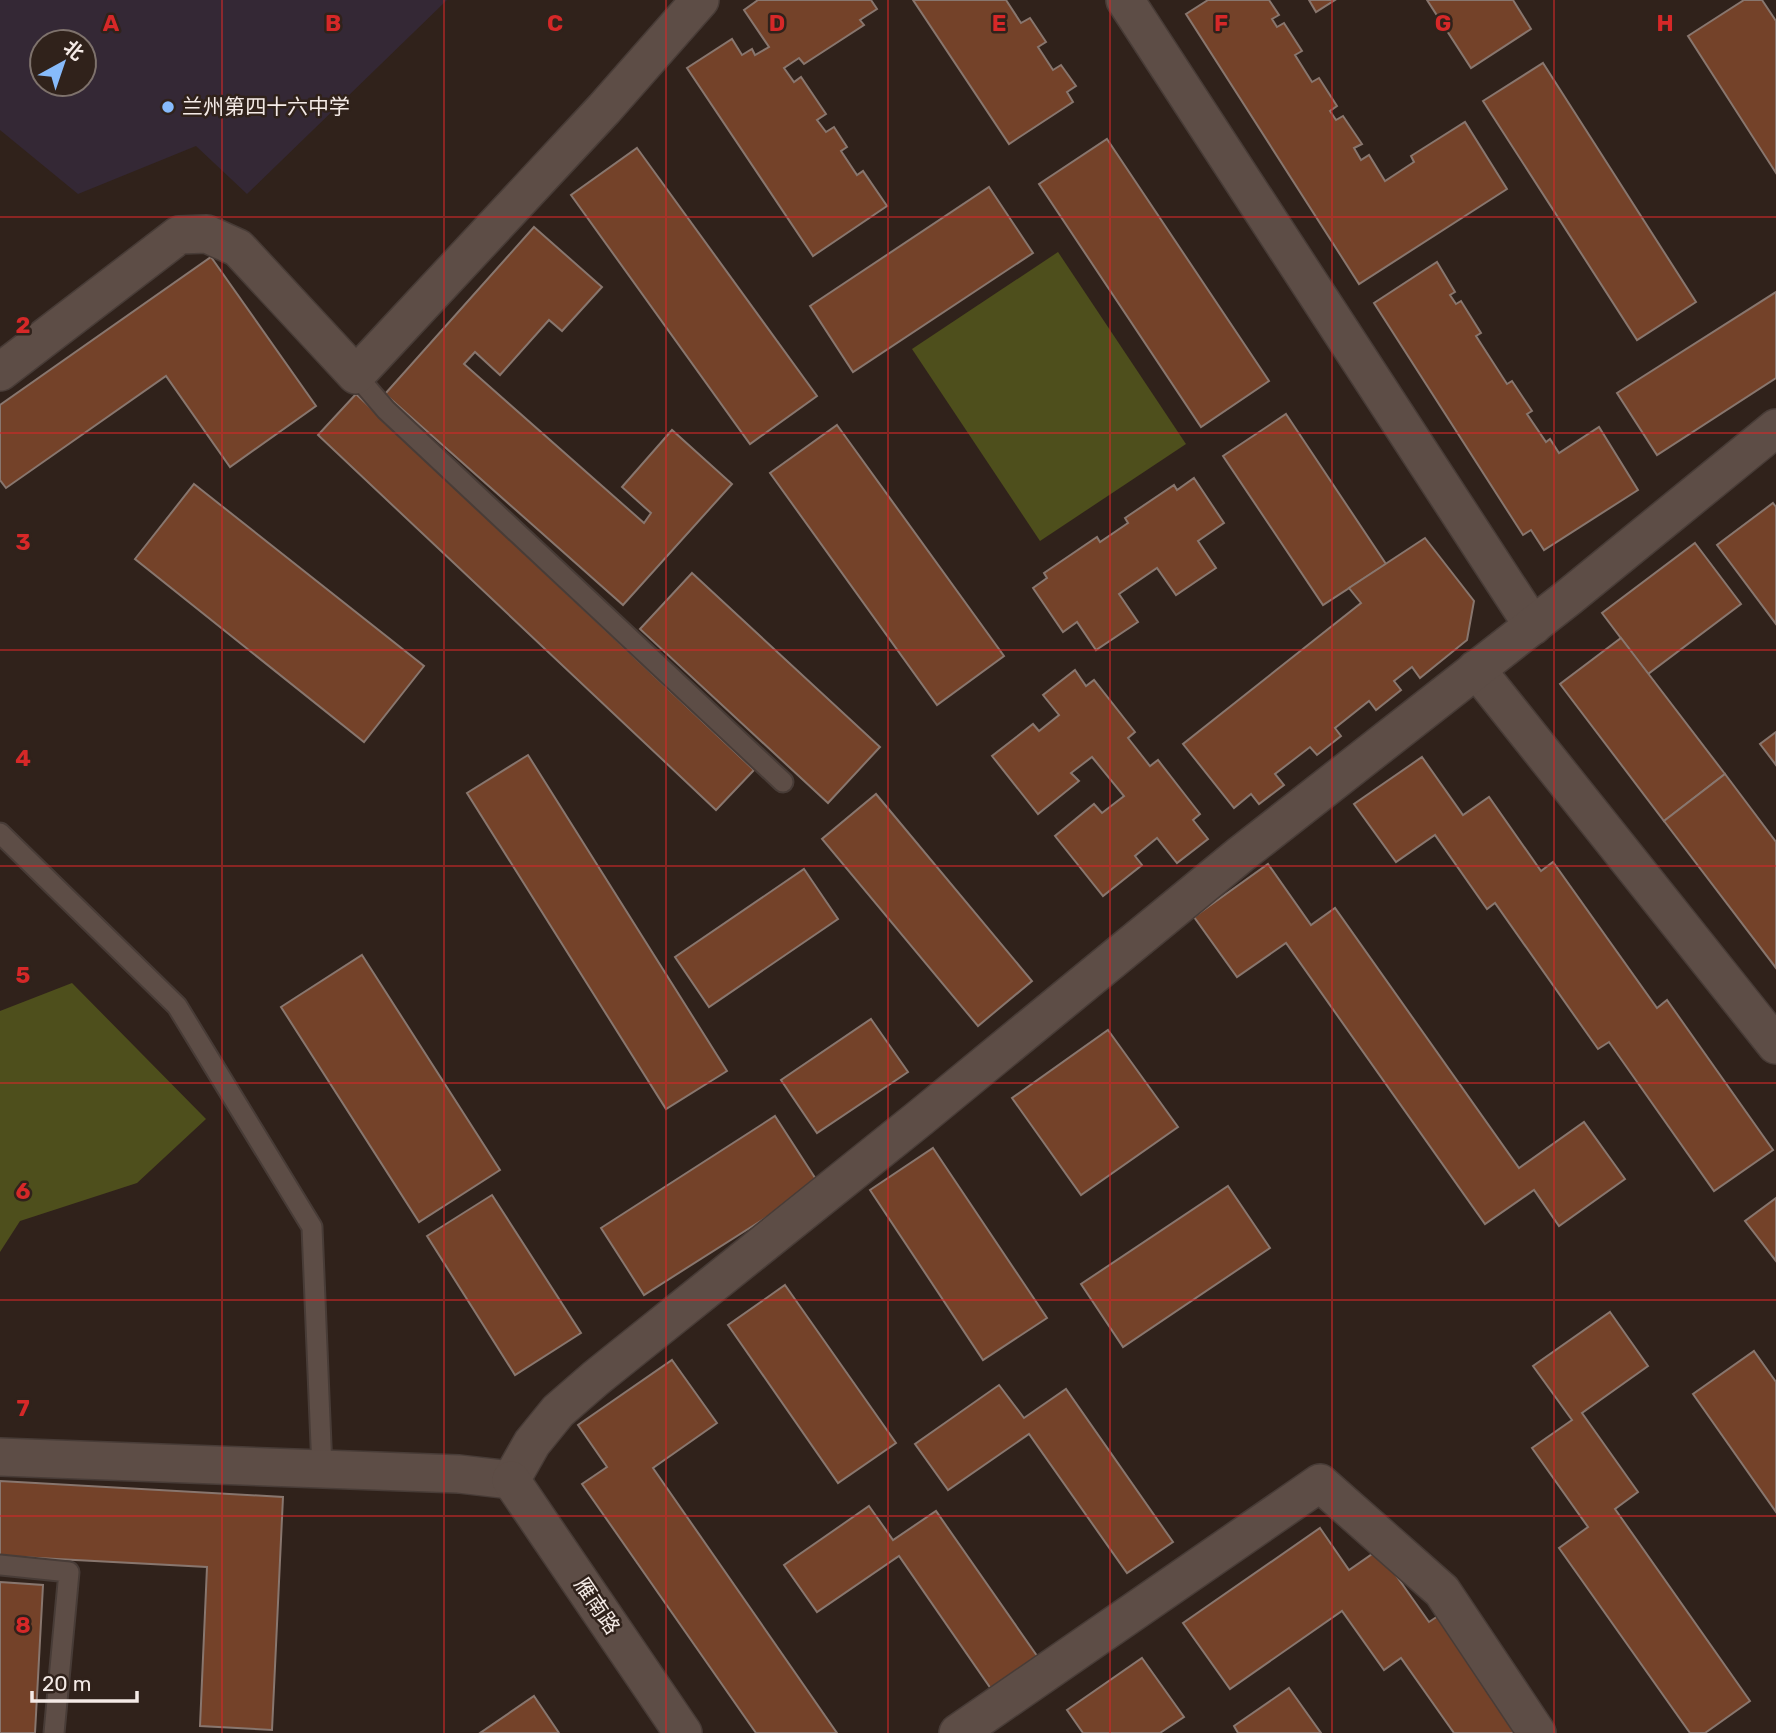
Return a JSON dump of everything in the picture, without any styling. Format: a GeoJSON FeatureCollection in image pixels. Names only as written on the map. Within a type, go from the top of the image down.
{"type":"FeatureCollection","features":[{"type":"Feature","properties":{"kind":"street"},"geometry":{"type":"LineString","coordinates":[[0,372],[180,235],[207,234],[238,248],[356,374],[604,109],[700,0]]}},
{"type":"Feature","properties":{"kind":"street"},"geometry":{"type":"LineString","coordinates":[[1125,0],[1533,626]]}},
{"type":"Feature","properties":{"kind":"street"},"geometry":{"type":"LineString","coordinates":[[0,1457],[459,1474],[511,1480],[532,1443],[558,1411],[596,1378],[920,1118],[1240,855],[1533,626],[1776,428]]}},
{"type":"Feature","properties":{"kind":"street"},"geometry":{"type":"LineString","coordinates":[[1476,669],[1776,1045]]}},
{"type":"Feature","properties":{"kind":"street","name":"雁南路"},"geometry":{"type":"LineString","coordinates":[[511,1480],[683,1733]]}},
{"type":"Feature","properties":{"kind":"street"},"geometry":{"type":"LineString","coordinates":[[958,1733],[1320,1483],[1442,1591],[1537,1733]]}},
{"type":"Feature","properties":{"kind":"lane"},"geometry":{"type":"LineString","coordinates":[[356,374],[386,410],[783,782]]}},
{"type":"Feature","properties":{"kind":"lane"},"geometry":{"type":"LineString","coordinates":[[0,833],[177,1006],[312,1227],[322,1469]]}},
{"type":"Feature","properties":{"kind":"lane"},"geometry":{"type":"LineString","coordinates":[[0,1566],[69,1572],[54,1733]]}},
{"type":"Feature","properties":{"kind":"shaded area","name":"兰州第四十六中学"},"geometry":{"type":"Polygon","coordinates":[[[0,0],[447,0],[247,194],[196,146],[78,194],[0,130],[0,0]]]}},
{"type":"Feature","properties":{"kind":"shaded area"},"geometry":{"type":"Polygon","coordinates":[[[1058,252],[1186,444],[1040,541],[912,349],[1058,252]]]}},
{"type":"Feature","properties":{"kind":"shaded area"},"geometry":{"type":"Polygon","coordinates":[[[72,983],[206,1119],[137,1183],[20,1221],[0,1252],[0,1011],[72,983]]]}},
{"type":"Feature","properties":{"kind":"building"},"geometry":{"type":"Polygon","coordinates":[[[758,0],[871,0],[877,9],[860,20],[864,25],[804,64],[799,58],[784,68],[794,82],[801,77],[826,114],[817,120],[826,132],[834,127],[847,147],[841,151],[857,175],[863,171],[887,206],[813,256],[687,68],[732,39],[742,55],[752,49],[755,55],[769,47],[744,10],[758,0]]]}},
{"type":"Feature","properties":{"kind":"building"},"geometry":{"type":"Polygon","coordinates":[[[913,0],[1006,0],[1021,23],[1030,18],[1046,42],[1038,47],[1053,70],[1061,65],[1076,86],[1067,92],[1073,102],[1009,144],[913,0]]]}},
{"type":"Feature","properties":{"kind":"building"},"geometry":{"type":"Polygon","coordinates":[[[1208,0],[1269,0],[1279,15],[1272,19],[1277,27],[1284,23],[1302,51],[1295,55],[1312,82],[1319,78],[1337,106],[1330,111],[1336,120],[1343,116],[1362,144],[1354,148],[1361,160],[1369,155],[1385,181],[1414,162],[1411,156],[1465,122],[1507,189],[1359,284],[1186,14],[1208,0]]]}},
{"type":"Feature","properties":{"kind":"building"},"geometry":{"type":"Polygon","coordinates":[[[1309,0],[1335,0],[1316,12],[1309,0]]]}},
{"type":"Feature","properties":{"kind":"building"},"geometry":{"type":"Polygon","coordinates":[[[1427,0],[1513,0],[1531,29],[1471,68],[1427,0]]]}},
{"type":"Feature","properties":{"kind":"building"},"geometry":{"type":"Polygon","coordinates":[[[1744,0],[1762,0],[1776,21],[1776,173],[1688,36],[1744,0]]]}},
{"type":"Feature","properties":{"kind":"building"},"geometry":{"type":"Polygon","coordinates":[[[1543,63],[1696,302],[1637,340],[1483,101],[1543,63]]]}},
{"type":"Feature","properties":{"kind":"building"},"geometry":{"type":"Polygon","coordinates":[[[1107,139],[1269,381],[1201,427],[1039,184],[1107,139]]]}},
{"type":"Feature","properties":{"kind":"building"},"geometry":{"type":"Polygon","coordinates":[[[637,148],[817,396],[750,444],[571,195],[637,148]]]}},
{"type":"Feature","properties":{"kind":"building"},"geometry":{"type":"Polygon","coordinates":[[[989,187],[1033,253],[853,372],[810,306],[989,187]]]}},
{"type":"Feature","properties":{"kind":"building"},"geometry":{"type":"Polygon","coordinates":[[[534,227],[602,287],[562,331],[549,320],[500,375],[475,352],[464,364],[644,523],[651,513],[622,487],[672,430],[732,484],[623,605],[385,394],[534,227]]]}},
{"type":"Feature","properties":{"kind":"building"},"geometry":{"type":"Polygon","coordinates":[[[211,257],[316,406],[230,467],[166,376],[6,488],[0,480],[0,405],[211,257]]]}},
{"type":"Feature","properties":{"kind":"building"},"geometry":{"type":"Polygon","coordinates":[[[1437,262],[1455,292],[1450,295],[1456,304],[1461,301],[1481,333],[1476,336],[1507,384],[1512,381],[1532,411],[1527,414],[1546,442],[1550,439],[1559,453],[1599,427],[1638,490],[1544,550],[1531,530],[1523,535],[1374,303],[1437,262]]]}},
{"type":"Feature","properties":{"kind":"building"},"geometry":{"type":"Polygon","coordinates":[[[1776,292],[1776,378],[1657,455],[1617,393],[1776,292]]]}},
{"type":"Feature","properties":{"kind":"building"},"geometry":{"type":"Polygon","coordinates":[[[356,394],[754,770],[716,810],[318,435],[356,394]]]}},
{"type":"Feature","properties":{"kind":"building"},"geometry":{"type":"Polygon","coordinates":[[[1286,414],[1386,564],[1323,605],[1223,456],[1286,414]]]}},
{"type":"Feature","properties":{"kind":"building"},"geometry":{"type":"Polygon","coordinates":[[[837,425],[1004,656],[937,705],[770,473],[837,425]]]}},
{"type":"Feature","properties":{"kind":"building"},"geometry":{"type":"Polygon","coordinates":[[[1194,478],[1224,523],[1198,541],[1216,568],[1176,595],[1157,568],[1119,594],[1138,622],[1096,650],[1077,622],[1063,632],[1033,588],[1047,578],[1044,573],[1097,537],[1100,542],[1128,523],[1125,518],[1174,485],[1177,490],[1194,478]]]}},
{"type":"Feature","properties":{"kind":"building"},"geometry":{"type":"Polygon","coordinates":[[[194,484],[424,666],[364,742],[135,559],[194,484]]]}},
{"type":"Feature","properties":{"kind":"building"},"geometry":{"type":"Polygon","coordinates":[[[1773,503],[1776,507],[1776,624],[1717,545],[1773,503]]]}},
{"type":"Feature","properties":{"kind":"building"},"geometry":{"type":"Polygon","coordinates":[[[1425,538],[1474,601],[1467,640],[1420,678],[1412,667],[1394,681],[1401,690],[1376,710],[1369,701],[1335,728],[1341,736],[1317,755],[1310,747],[1275,774],[1284,785],[1259,804],[1251,794],[1234,808],[1183,744],[1361,603],[1349,588],[1425,538]]]}},
{"type":"Feature","properties":{"kind":"building"},"geometry":{"type":"Polygon","coordinates":[[[1695,543],[1741,604],[1648,674],[1602,613],[1695,543]]]}},
{"type":"Feature","properties":{"kind":"building"},"geometry":{"type":"Polygon","coordinates":[[[692,573],[880,747],[828,803],[640,629],[692,573]]]}},
{"type":"Feature","properties":{"kind":"building"},"geometry":{"type":"Polygon","coordinates":[[[1621,638],[1725,774],[1664,821],[1560,684],[1621,638]]]}},
{"type":"Feature","properties":{"kind":"building"},"geometry":{"type":"Polygon","coordinates":[[[1075,670],[1086,686],[1094,680],[1135,732],[1128,738],[1150,766],[1158,760],[1200,814],[1193,820],[1208,839],[1177,863],[1157,838],[1135,856],[1142,865],[1103,896],[1055,836],[1094,804],[1102,813],[1124,796],[1092,757],[1071,773],[1079,781],[1038,814],[992,756],[1033,724],[1039,731],[1059,715],[1043,695],[1075,670]]]}},
{"type":"Feature","properties":{"kind":"building"},"geometry":{"type":"Polygon","coordinates":[[[1776,732],[1776,765],[1760,744],[1776,732]]]}},
{"type":"Feature","properties":{"kind":"building"},"geometry":{"type":"Polygon","coordinates":[[[528,755],[727,1071],[666,1109],[467,793],[528,755]]]}},
{"type":"Feature","properties":{"kind":"building"},"geometry":{"type":"Polygon","coordinates":[[[1422,757],[1463,815],[1489,797],[1541,871],[1553,862],[1657,1008],[1667,1000],[1773,1150],[1714,1191],[1609,1042],[1598,1049],[1495,903],[1487,909],[1435,835],[1396,862],[1354,804],[1422,757]]]}},
{"type":"Feature","properties":{"kind":"building"},"geometry":{"type":"Polygon","coordinates":[[[1725,774],[1776,842],[1776,968],[1664,821],[1725,774]]]}},
{"type":"Feature","properties":{"kind":"building"},"geometry":{"type":"Polygon","coordinates":[[[876,794],[1032,981],[978,1026],[822,839],[876,794]]]}},
{"type":"Feature","properties":{"kind":"building"},"geometry":{"type":"Polygon","coordinates":[[[1268,864],[1311,925],[1335,908],[1519,1168],[1584,1122],[1625,1179],[1559,1226],[1534,1190],[1485,1224],[1286,943],[1237,977],[1194,917],[1268,864]]]}},
{"type":"Feature","properties":{"kind":"building"},"geometry":{"type":"Polygon","coordinates":[[[804,869],[838,919],[709,1007],[675,957],[804,869]]]}},
{"type":"Feature","properties":{"kind":"building"},"geometry":{"type":"Polygon","coordinates":[[[362,955],[500,1170],[419,1222],[281,1007],[362,955]]]}},
{"type":"Feature","properties":{"kind":"building"},"geometry":{"type":"Polygon","coordinates":[[[871,1019],[908,1072],[817,1133],[781,1080],[871,1019]]]}},
{"type":"Feature","properties":{"kind":"building"},"geometry":{"type":"Polygon","coordinates":[[[1108,1030],[1178,1127],[1081,1195],[1012,1098],[1108,1030]]]}},
{"type":"Feature","properties":{"kind":"building"},"geometry":{"type":"Polygon","coordinates":[[[775,1116],[819,1184],[644,1295],[601,1228],[775,1116]]]}},
{"type":"Feature","properties":{"kind":"building"},"geometry":{"type":"Polygon","coordinates":[[[933,1148],[1047,1318],[983,1360],[870,1190],[933,1148]]]}},
{"type":"Feature","properties":{"kind":"building"},"geometry":{"type":"Polygon","coordinates":[[[1228,1186],[1270,1248],[1123,1347],[1081,1284],[1228,1186]]]}},
{"type":"Feature","properties":{"kind":"building"},"geometry":{"type":"Polygon","coordinates":[[[492,1195],[581,1333],[515,1375],[427,1236],[492,1195]]]}},
{"type":"Feature","properties":{"kind":"building"},"geometry":{"type":"Polygon","coordinates":[[[1776,1198],[1776,1261],[1745,1221],[1776,1198]]]}},
{"type":"Feature","properties":{"kind":"building"},"geometry":{"type":"Polygon","coordinates":[[[785,1285],[896,1443],[838,1483],[728,1325],[785,1285]]]}},
{"type":"Feature","properties":{"kind":"building"},"geometry":{"type":"Polygon","coordinates":[[[1610,1312],[1648,1366],[1582,1413],[1638,1492],[1615,1509],[1750,1701],[1705,1733],[1690,1733],[1559,1548],[1588,1527],[1532,1448],[1572,1420],[1533,1366],[1610,1312]]]}},
{"type":"Feature","properties":{"kind":"building"},"geometry":{"type":"Polygon","coordinates":[[[1754,1351],[1776,1382],[1776,1512],[1693,1394],[1754,1351]]]}},
{"type":"Feature","properties":{"kind":"building"},"geometry":{"type":"Polygon","coordinates":[[[672,1360],[717,1423],[653,1468],[837,1733],[756,1733],[582,1484],[607,1467],[578,1425],[672,1360]]]}},
{"type":"Feature","properties":{"kind":"building"},"geometry":{"type":"Polygon","coordinates":[[[999,1385],[1024,1418],[1066,1389],[1173,1542],[1127,1573],[1029,1434],[948,1490],[915,1444],[999,1385]]]}},
{"type":"Feature","properties":{"kind":"building"},"geometry":{"type":"Polygon","coordinates":[[[0,1481],[283,1497],[272,1730],[200,1726],[207,1567],[0,1556],[0,1481]]]}},
{"type":"Feature","properties":{"kind":"building"},"geometry":{"type":"Polygon","coordinates":[[[869,1506],[893,1540],[936,1511],[1042,1663],[996,1696],[899,1556],[817,1612],[784,1565],[869,1506]]]}},
{"type":"Feature","properties":{"kind":"building"},"geometry":{"type":"Polygon","coordinates":[[[1320,1528],[1349,1570],[1378,1550],[1429,1622],[1447,1610],[1533,1733],[1454,1733],[1401,1658],[1384,1670],[1342,1611],[1230,1689],[1183,1623],[1320,1528]]]}},
{"type":"Feature","properties":{"kind":"building"},"geometry":{"type":"Polygon","coordinates":[[[0,1582],[43,1585],[35,1733],[0,1733],[0,1582]]]}},
{"type":"Feature","properties":{"kind":"building"},"geometry":{"type":"Polygon","coordinates":[[[1142,1658],[1184,1717],[1160,1733],[1083,1733],[1067,1710],[1142,1658]]]}},
{"type":"Feature","properties":{"kind":"building"},"geometry":{"type":"Polygon","coordinates":[[[1289,1688],[1321,1733],[1238,1733],[1234,1726],[1289,1688]]]}},
{"type":"Feature","properties":{"kind":"building"},"geometry":{"type":"Polygon","coordinates":[[[534,1696],[559,1733],[480,1733],[534,1696]]]}},
{"type":"Feature","properties":{"kind":"place","name":"兰州第四十六中学"},"geometry":{"type":"Point","coordinates":[168,107]}}]}
